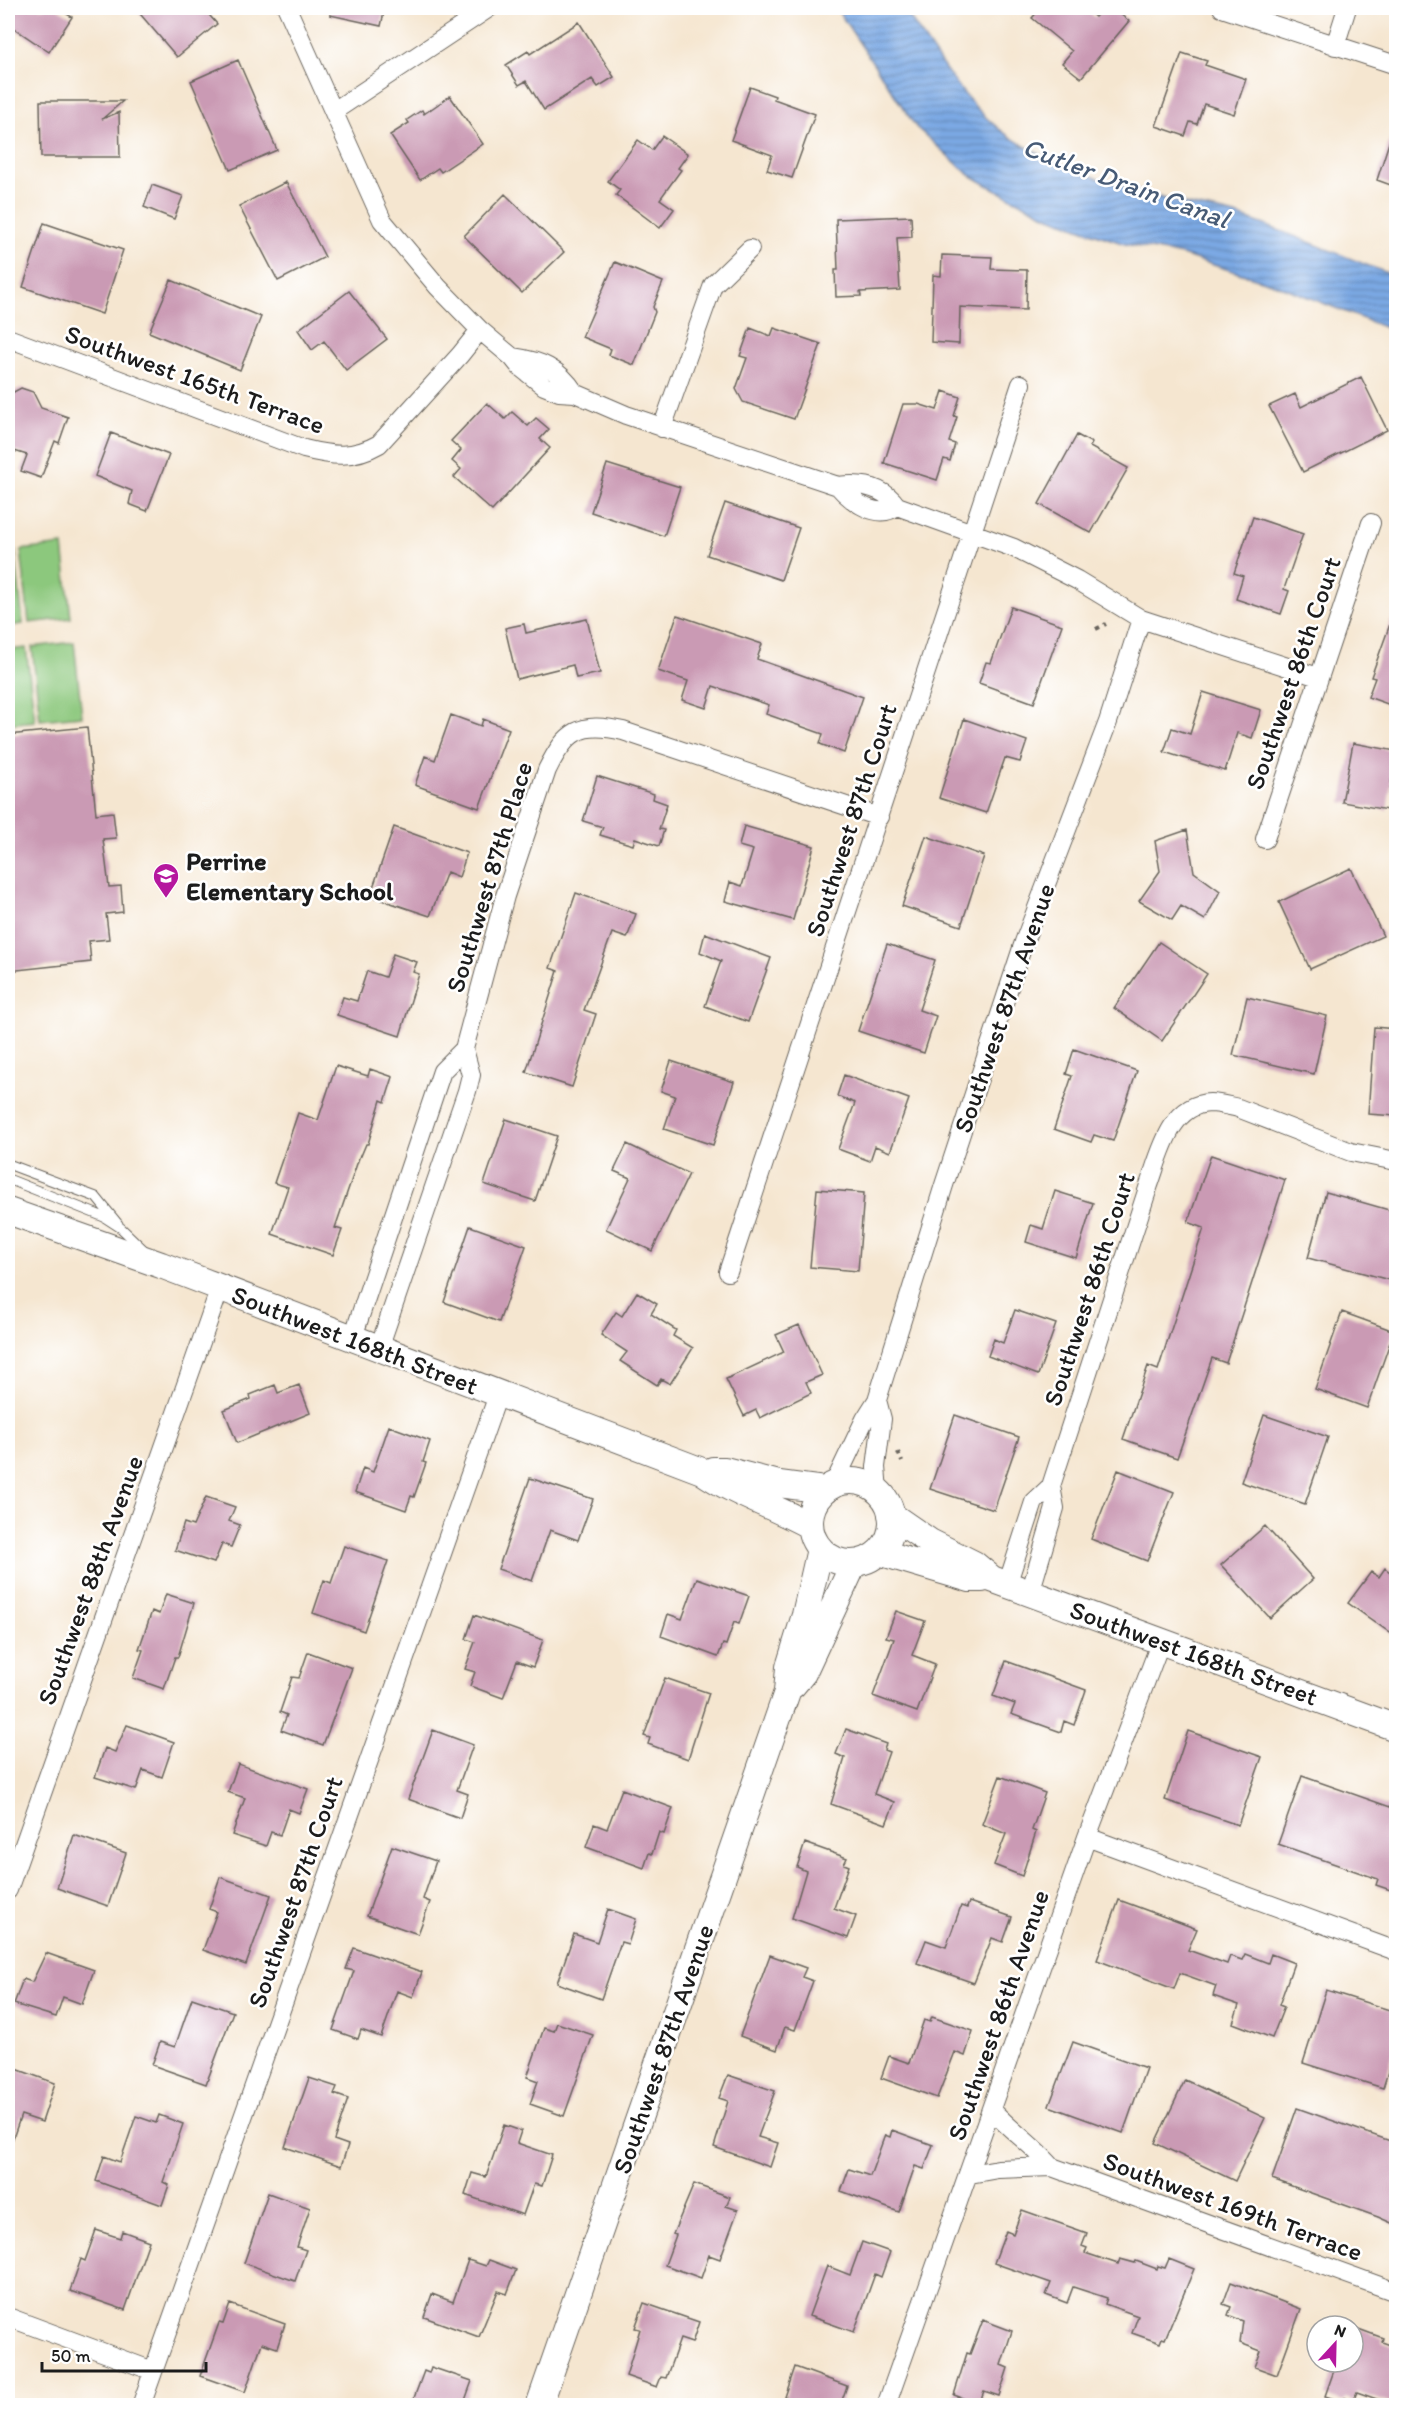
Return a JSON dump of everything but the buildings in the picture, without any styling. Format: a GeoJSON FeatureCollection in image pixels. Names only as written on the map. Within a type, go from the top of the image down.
{"type":"FeatureCollection","features":[{"type":"Feature","properties":{"kind":"street"},"geometry":{"type":"LineString","coordinates":[[334,111],[489,8]]}},
{"type":"Feature","properties":{"kind":"street"},"geometry":{"type":"LineString","coordinates":[[1222,8],[1396,65]]}},
{"type":"Feature","properties":{"kind":"street"},"geometry":{"type":"LineString","coordinates":[[1335,46],[1347,8]]}},
{"type":"Feature","properties":{"kind":"street"},"geometry":{"type":"LineString","coordinates":[[284,9],[334,111],[382,220],[423,271],[480,330],[512,357],[530,359],[554,369],[568,382],[575,393],[662,428],[838,486],[853,484],[878,490],[890,496],[897,506],[1014,548],[1045,563],[1141,619],[1318,677]]}},
{"type":"Feature","properties":{"kind":"street"},"geometry":{"type":"LineString","coordinates":[[662,428],[714,285],[750,249]]}},
{"type":"Feature","properties":{"kind":"street","name":"Southwest 165th Terrace"},"geometry":{"type":"LineString","coordinates":[[8,338],[304,449],[340,456],[366,451],[378,444],[480,330]]}},
{"type":"Feature","properties":{"kind":"street","name":"Southwest 87th Court"},"geometry":{"type":"LineString","coordinates":[[728,1272],[1021,384]]}},
{"type":"Feature","properties":{"kind":"street","name":"Southwest 86th Court"},"geometry":{"type":"LineString","coordinates":[[1265,839],[1371,523]]}},
{"type":"Feature","properties":{"kind":"street","name":"Southwest 87th Avenue"},"geometry":{"type":"LineString","coordinates":[[829,1487],[877,1400],[944,1185],[1021,953],[1100,744],[1141,619]]}},
{"type":"Feature","properties":{"kind":"street","name":"Southwest 87th Place"},"geometry":{"type":"LineString","coordinates":[[353,1337],[442,1071],[464,1049],[505,896],[547,770],[567,739],[579,730],[594,726],[623,731],[879,817]]}},
{"type":"Feature","properties":{"kind":"street","name":"Southwest 87th Place"},"geometry":{"type":"LineString","coordinates":[[380,1348],[467,1091],[471,1075],[464,1049]]}},
{"type":"Feature","properties":{"kind":"street","name":"Southwest 86th Court"},"geometry":{"type":"LineString","coordinates":[[1010,1585],[1055,1508],[1051,1486],[1159,1157],[1173,1126],[1184,1112],[1209,1103],[1238,1108],[1351,1152],[1396,1161]]}},
{"type":"Feature","properties":{"kind":"street","name":"Southwest 168th Street"},"geometry":{"type":"LineString","coordinates":[[8,1211],[353,1337],[498,1395],[702,1471],[720,1483],[771,1505],[815,1537]]}},
{"type":"Feature","properties":{"kind":"street","name":"Southwest 88th Avenue"},"geometry":{"type":"LineString","coordinates":[[8,1890],[220,1288]]}},
{"type":"Feature","properties":{"kind":"street","name":"Southwest 87th Court"},"geometry":{"type":"LineString","coordinates":[[141,2406],[498,1395]]}},
{"type":"Feature","properties":{"kind":"street","name":"Southwest 87th Avenue"},"geometry":{"type":"LineString","coordinates":[[877,1400],[882,1419],[876,1467],[878,1491]]}},
{"type":"Feature","properties":{"kind":"street","name":"Southwest 168th Street"},"geometry":{"type":"LineString","coordinates":[[702,1471],[725,1470],[779,1484],[829,1487]]}},
{"type":"Feature","properties":{"kind":"street"},"geometry":{"type":"LineString","coordinates":[[857,1481],[878,1491],[884,1498],[891,1515],[892,1529],[879,1552],[854,1563],[841,1562],[830,1557],[815,1537],[812,1509],[829,1487],[857,1481]]}},
{"type":"Feature","properties":{"kind":"street","name":"Southwest 86th Court"},"geometry":{"type":"LineString","coordinates":[[1010,1585],[1034,1502],[1051,1486]]}},
{"type":"Feature","properties":{"kind":"street","name":"Southwest 168th Street"},"geometry":{"type":"LineString","coordinates":[[891,1515],[930,1542],[1010,1585],[1396,1728]]}},
{"type":"Feature","properties":{"kind":"street","name":"Southwest 87th Avenue"},"geometry":{"type":"LineString","coordinates":[[539,2406],[787,1692],[789,1667],[805,1615],[815,1537]]}},
{"type":"Feature","properties":{"kind":"street","name":"Southwest 168th Street"},"geometry":{"type":"LineString","coordinates":[[879,1552],[970,1579],[1010,1585]]}},
{"type":"Feature","properties":{"kind":"street","name":"Southwest 87th Avenue"},"geometry":{"type":"LineString","coordinates":[[787,1692],[803,1673],[854,1563]]}},
{"type":"Feature","properties":{"kind":"street","name":"Southwest 86th Avenue"},"geometry":{"type":"LineString","coordinates":[[886,2406],[970,2174],[1087,1837],[1161,1641]]}},
{"type":"Feature","properties":{"kind":"street"},"geometry":{"type":"LineString","coordinates":[[1087,1837],[1396,1951]]}},
{"type":"Feature","properties":{"kind":"street","name":"Southwest 169th Terrace"},"geometry":{"type":"LineString","coordinates":[[992,2110],[1013,2132],[1039,2152],[1052,2167]]}},
{"type":"Feature","properties":{"kind":"street","name":"Southwest 169th Terrace"},"geometry":{"type":"LineString","coordinates":[[970,2174],[998,2169],[1052,2167],[1396,2292]]}},
{"type":"Feature","properties":{"kind":"street"},"geometry":{"type":"LineString","coordinates":[[8,2317],[153,2371]]}},
{"type":"Feature","properties":{"kind":"lane"},"geometry":{"type":"LineString","coordinates":[[8,1164],[96,1197],[122,1228],[161,1266]]}},
{"type":"Feature","properties":{"kind":"lane"},"geometry":{"type":"LineString","coordinates":[[8,1179],[104,1217],[122,1228]]}},
{"type":"Feature","properties":{"kind":"path"},"geometry":{"type":"LineString","coordinates":[[1096,629],[1106,624]]}},
{"type":"Feature","properties":{"kind":"green space"},"geometry":{"type":"Polygon","coordinates":[[[63,545],[71,618],[29,623],[21,550],[63,545]]]}},
{"type":"Feature","properties":{"kind":"green space"},"geometry":{"type":"Polygon","coordinates":[[[8,551],[15,551],[23,624],[8,626],[8,551]]]}},
{"type":"Feature","properties":{"kind":"green space"},"geometry":{"type":"Polygon","coordinates":[[[74,642],[82,716],[40,720],[32,647],[74,642]]]}},
{"type":"Feature","properties":{"kind":"green space"},"geometry":{"type":"Polygon","coordinates":[[[26,648],[35,721],[8,724],[8,650],[26,648]]]}},
{"type":"Feature","properties":{"kind":"water"},"geometry":{"type":"Polygon","coordinates":[[[836,8],[903,8],[958,87],[984,115],[1017,141],[1060,164],[1132,189],[1256,222],[1396,276],[1396,332],[1280,286],[1182,255],[1125,244],[1084,230],[1045,215],[968,174],[916,127],[836,8]]]}},
{"type":"Feature","properties":{"kind":"place","name":"Perrine Elementary School"},"geometry":{"type":"Point","coordinates":[166,899]}},
{"type":"Feature","properties":{"kind":"water label","name":"Cutler Drain Canal"},"geometry":{"type":"Point","coordinates":[1126,183]}}]}
